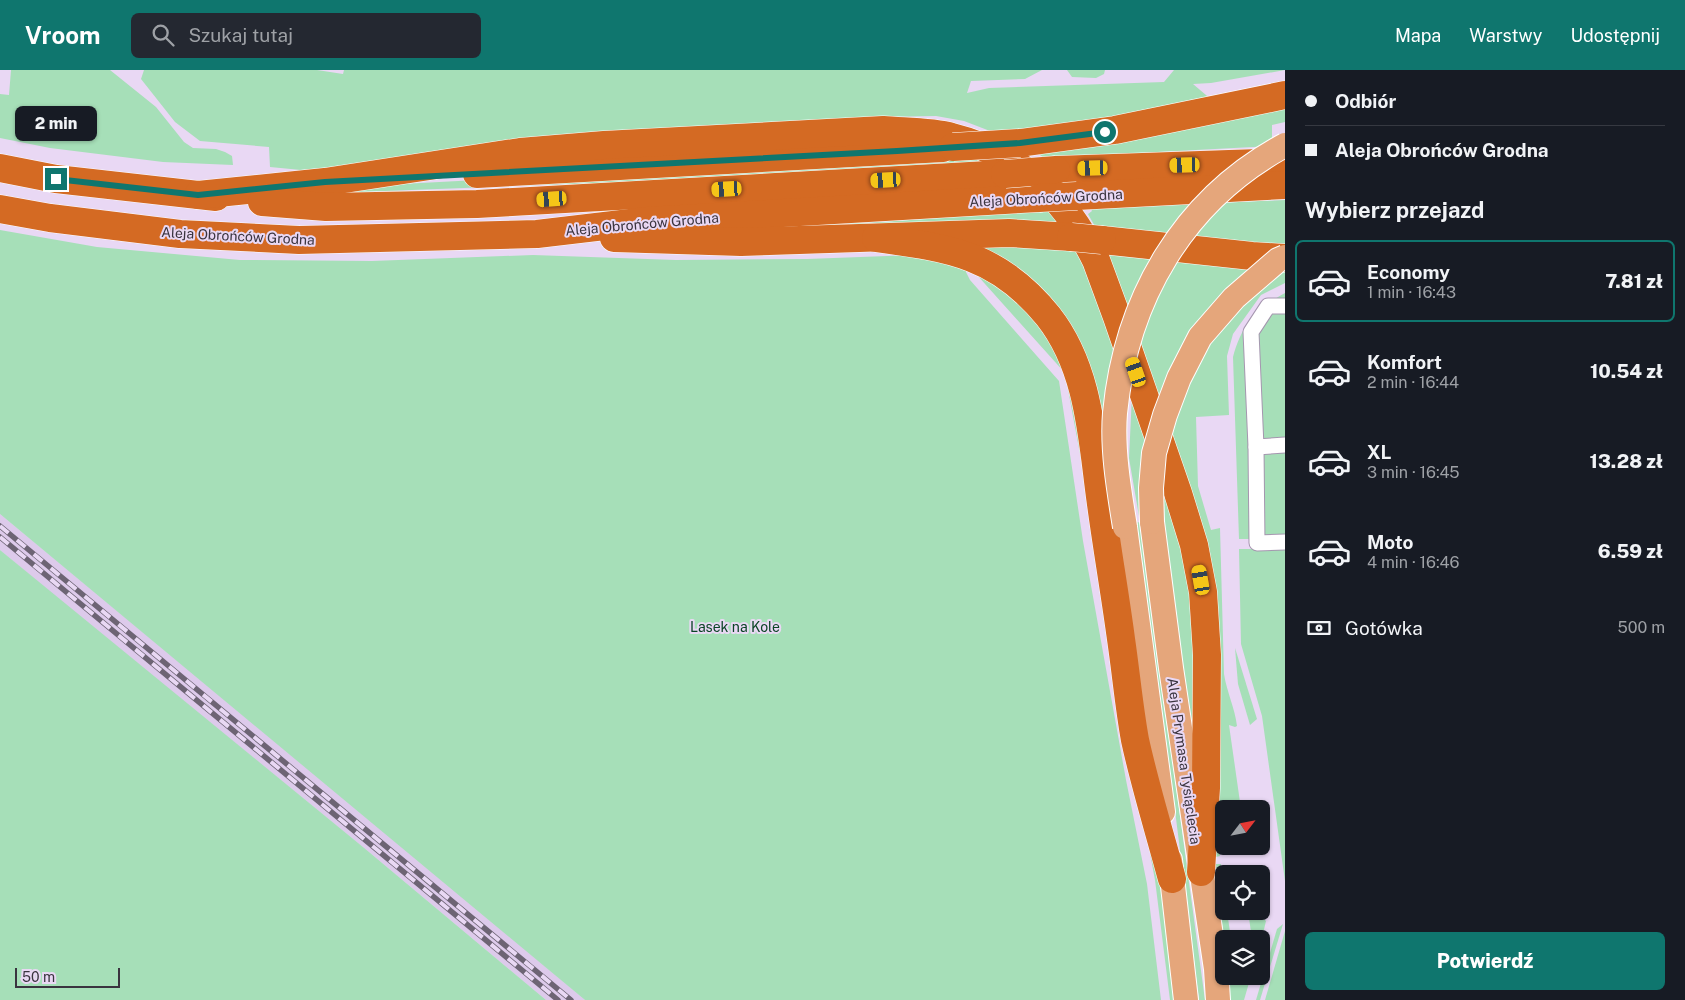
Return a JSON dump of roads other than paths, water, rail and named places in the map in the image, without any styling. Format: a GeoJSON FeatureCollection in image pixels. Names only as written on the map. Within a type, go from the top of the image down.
{"type":"FeatureCollection","features":[{"type":"Feature","properties":{"kind":"highway"},"geometry":{"type":"LineString","coordinates":[[198,195],[325,182],[1020,143],[1109,131],[1285,95]]}},
{"type":"Feature","properties":{"kind":"highway"},"geometry":{"type":"LineString","coordinates":[[325,182],[520,152],[604,145],[883,130],[952,136],[1000,154],[1035,177],[1049,190],[1073,221],[1096,260],[1178,493],[1197,560],[1203,592],[1206,655],[1206,788],[1201,872]]}},
{"type":"Feature","properties":{"kind":"highway","name":"Aleja Obrońców Grodna"},"geometry":{"type":"LineString","coordinates":[[0,168],[66,180],[326,207],[458,204],[1056,170],[1285,162]]}},
{"type":"Feature","properties":{"kind":"highway","name":"Aleja Obrońców Grodna"},"geometry":{"type":"LineString","coordinates":[[0,209],[50,218],[180,234],[308,240],[537,234],[647,221],[826,209],[1285,185]]}},
{"type":"Feature","properties":{"kind":"highway"},"geometry":{"type":"LineString","coordinates":[[537,234],[646,240],[741,242],[1010,233],[1071,237],[1252,256],[1285,257]]}},
{"type":"Feature","properties":{"kind":"highway"},"geometry":{"type":"LineString","coordinates":[[876,238],[946,249],[993,267],[1037,303],[1052,322],[1070,351],[1083,390],[1093,433],[1101,505],[1135,740],[1172,880]]}},
{"type":"Feature","properties":{"kind":"main road","name":"Aleja Prymasa Tysiąclecia"},"geometry":{"type":"LineString","coordinates":[[1186,1000],[1172,880],[1117,476],[1115,415],[1121,370],[1132,328],[1148,287],[1173,245],[1210,201],[1260,159],[1285,145]]}},
{"type":"Feature","properties":{"kind":"main road","name":"Aleja Prymasa Tysiąclecia"},"geometry":{"type":"LineString","coordinates":[[1218,1000],[1216,970],[1170,668],[1152,522],[1154,453],[1165,416],[1180,378],[1200,337],[1234,298],[1278,260],[1285,257]]}},
{"type":"Feature","properties":{"kind":"street"},"geometry":{"type":"LineString","coordinates":[[1285,306],[1268,306],[1251,332],[1256,446],[1257,542],[1285,542]]}},
{"type":"Feature","properties":{"kind":"street"},"geometry":{"type":"LineString","coordinates":[[1256,446],[1285,446]]}},
{"type":"Feature","properties":{"kind":"railway"},"geometry":{"type":"LineString","coordinates":[[0,526],[571,1000]]}},
{"type":"Feature","properties":{"kind":"railway"},"geometry":{"type":"LineString","coordinates":[[0,537],[558,1000]]}},
{"type":"Feature","properties":{"kind":"park label","name":"Lasek na Kole"},"geometry":{"type":"Point","coordinates":[735,627]}}]}
